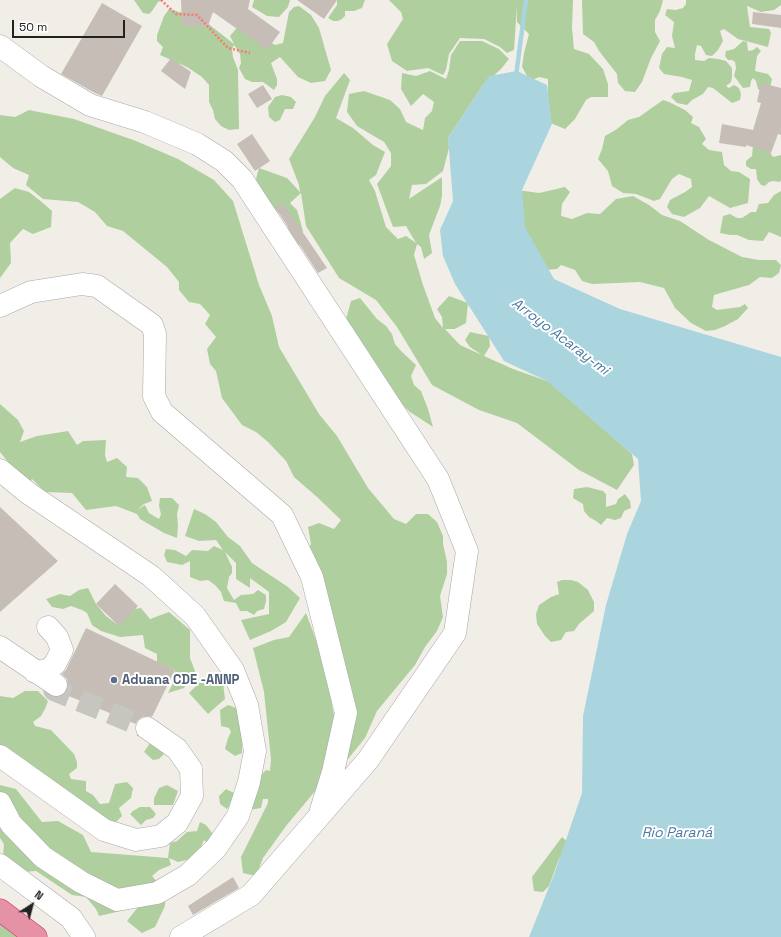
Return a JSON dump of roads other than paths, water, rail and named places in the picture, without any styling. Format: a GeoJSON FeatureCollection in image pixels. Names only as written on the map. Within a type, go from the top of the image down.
{"type":"FeatureCollection","features":[{"type":"Feature","properties":{"kind":"highway"},"geometry":{"type":"LineString","coordinates":[[0,910],[36,937]]}},
{"type":"Feature","properties":{"kind":"lane"},"geometry":{"type":"LineString","coordinates":[[0,46],[41,76],[90,105],[145,122],[197,144],[224,161],[242,179],[438,480],[467,551],[455,633],[368,760],[251,895],[182,937]]}},
{"type":"Feature","properties":{"kind":"lane"},"geometry":{"type":"LineString","coordinates":[[0,306],[32,292],[82,284],[96,286],[152,325],[155,334],[154,396],[162,412],[282,514],[312,577],[346,714],[333,772],[320,816]]}},
{"type":"Feature","properties":{"kind":"lane"},"geometry":{"type":"LineString","coordinates":[[0,470],[28,493],[151,576],[195,616],[233,670],[247,705],[255,751],[249,782],[238,816],[216,848],[188,875],[157,893],[117,900],[81,882],[42,857],[11,824],[0,803]]}},
{"type":"Feature","properties":{"kind":"lane"},"geometry":{"type":"LineString","coordinates":[[34,672],[48,670],[56,664],[62,650],[57,637],[48,627]]}},
{"type":"Feature","properties":{"kind":"lane"},"geometry":{"type":"LineString","coordinates":[[0,647],[34,672],[56,685]]}},
{"type":"Feature","properties":{"kind":"lane"},"geometry":{"type":"LineString","coordinates":[[0,756],[104,830],[136,840],[161,836],[177,823],[192,796],[191,769],[177,749],[147,728]]}},
{"type":"Feature","properties":{"kind":"lane"},"geometry":{"type":"LineString","coordinates":[[0,865],[71,918],[84,937]]}},
{"type":"Feature","properties":{"kind":"water","name":"Rio Paraná"},"geometry":{"type":"Polygon","coordinates":[[[517,71],[547,85],[552,124],[522,190],[525,227],[554,279],[620,309],[781,357],[781,937],[529,937],[555,872],[582,793],[583,716],[606,605],[627,534],[641,501],[638,459],[547,381],[504,361],[455,284],[443,256],[440,230],[453,201],[448,138],[489,76],[517,71]]]}},
{"type":"Feature","properties":{"kind":"waterway","name":"Arroyo Acaray-mi"},"geometry":{"type":"LineString","coordinates":[[516,76],[526,0]]}},
{"type":"Feature","properties":{"kind":"tunnel"},"geometry":{"type":"LineString","coordinates":[[56,685],[54,690],[147,728]]}},
{"type":"Feature","properties":{"kind":"place","name":"Aduana CDE -ANNP"},"geometry":{"type":"Point","coordinates":[114,680]}}]}
